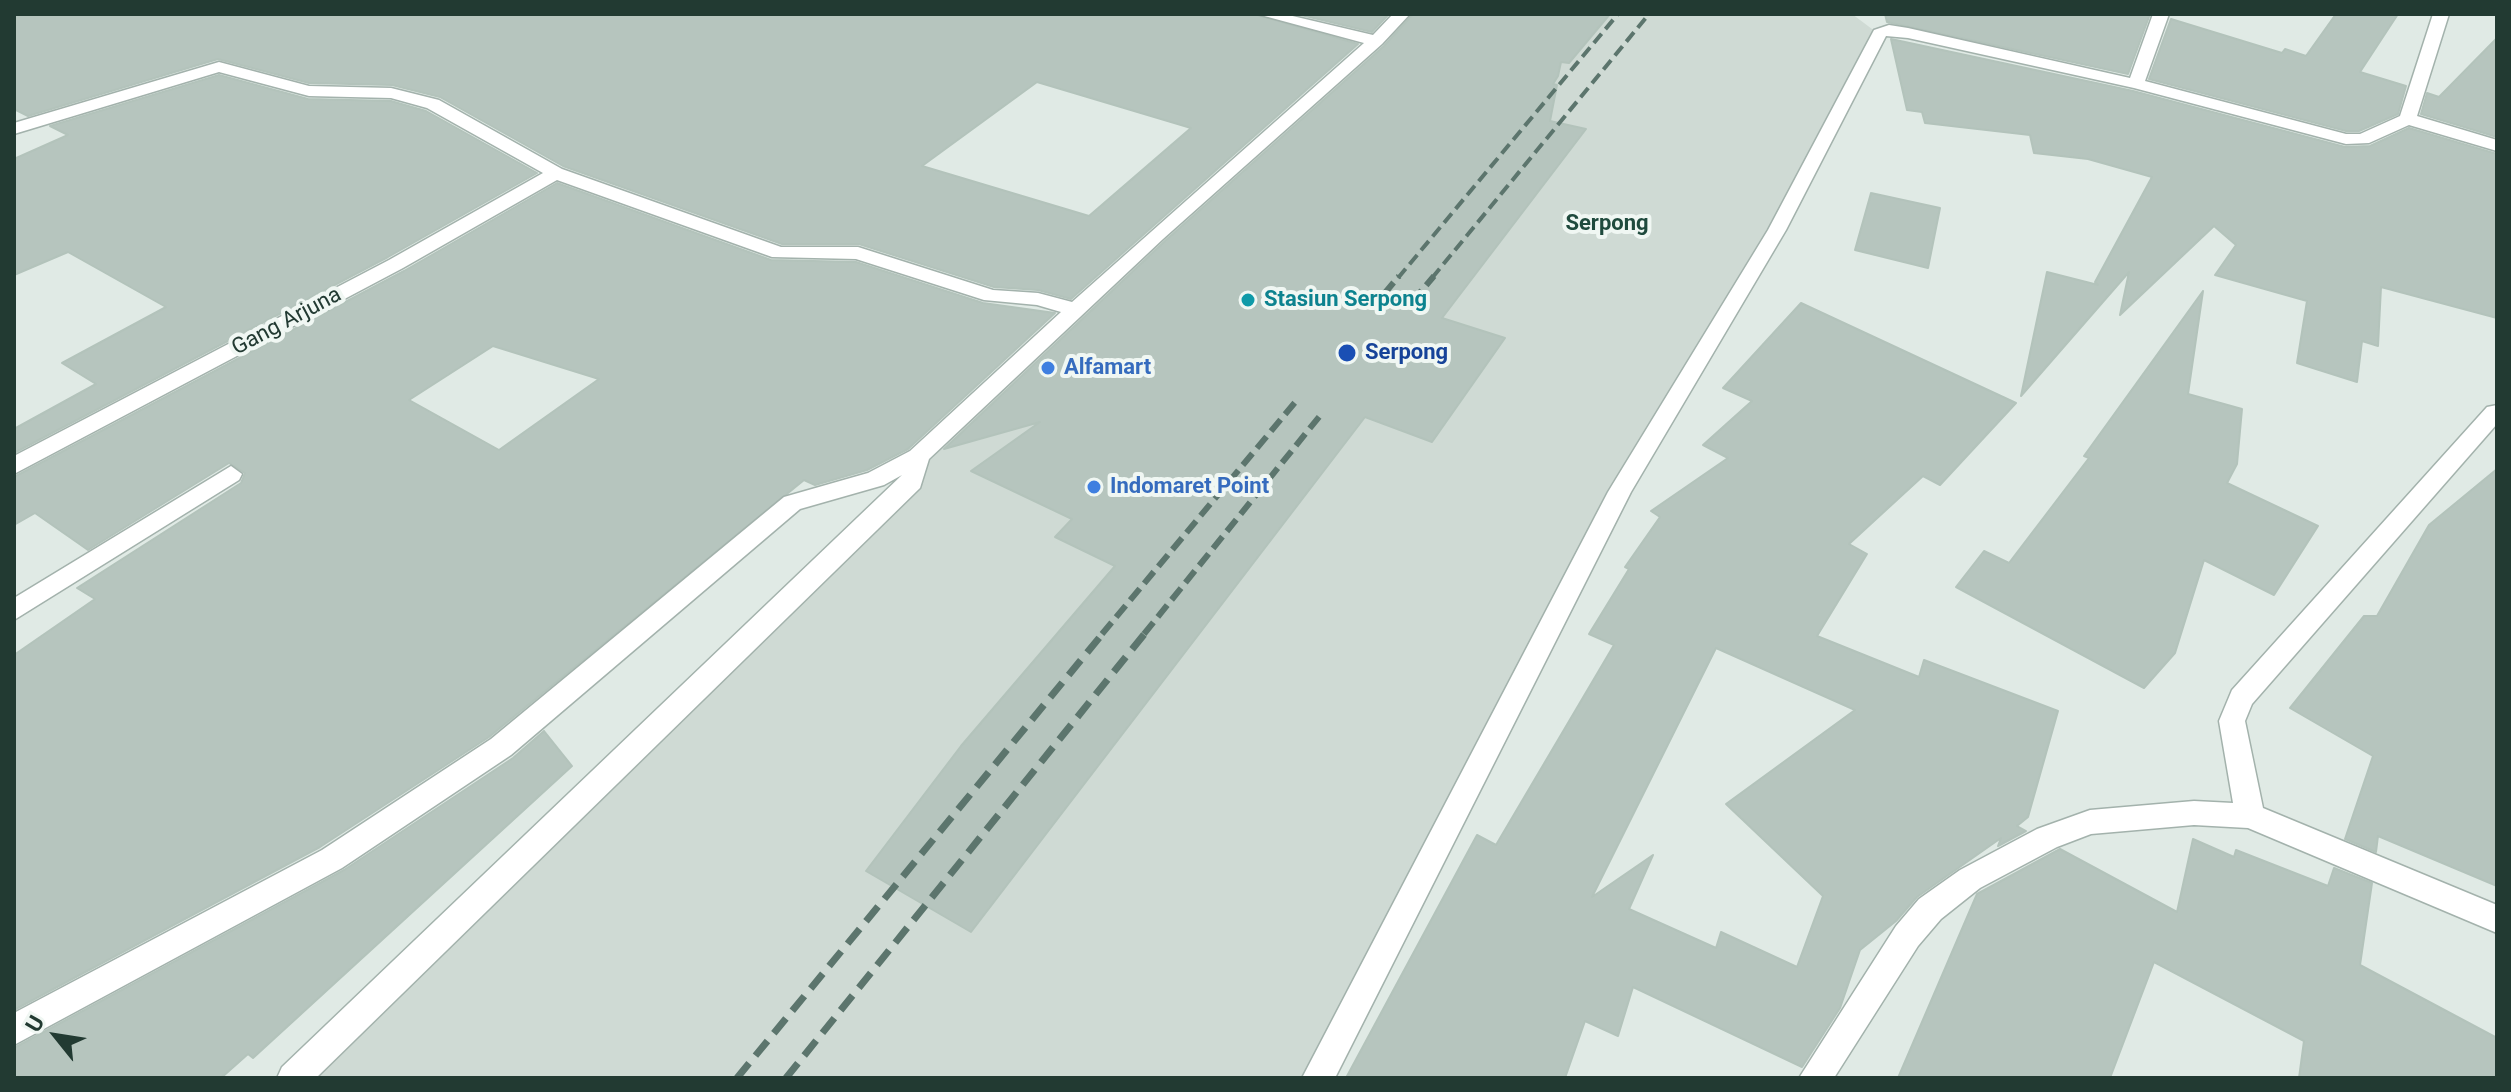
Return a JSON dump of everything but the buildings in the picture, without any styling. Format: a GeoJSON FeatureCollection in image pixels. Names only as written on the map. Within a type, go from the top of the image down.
{"type":"FeatureCollection","features":[{"type":"Feature","properties":{"kind":"street"},"geometry":{"type":"LineString","coordinates":[[1265,14],[1376,41]]}},
{"type":"Feature","properties":{"kind":"street"},"geometry":{"type":"LineString","coordinates":[[14,1030],[332,859],[501,747],[792,503],[876,479],[918,456],[1074,309],[1376,41],[1402,14]]}},
{"type":"Feature","properties":{"kind":"street"},"geometry":{"type":"LineString","coordinates":[[2136,84],[2161,14]]}},
{"type":"Feature","properties":{"kind":"street"},"geometry":{"type":"LineString","coordinates":[[2408,119],[2441,14]]}},
{"type":"Feature","properties":{"kind":"street"},"geometry":{"type":"LineString","coordinates":[[1318,1078],[1620,492],[1777,230],[1820,153],[1880,33],[1889,30],[1908,33],[2136,84],[2346,139],[2363,139],[2408,119],[2497,146]]}},
{"type":"Feature","properties":{"kind":"street"},"geometry":{"type":"LineString","coordinates":[[14,129],[112,102],[208,69],[225,67],[309,91],[391,93],[433,104],[556,173],[779,253],[858,253],[991,296],[1038,299],[1074,309]]}},
{"type":"Feature","properties":{"kind":"street","name":"Gang Arjuna"},"geometry":{"type":"LineString","coordinates":[[14,466],[396,264],[556,173]]}},
{"type":"Feature","properties":{"kind":"street"},"geometry":{"type":"LineString","coordinates":[[2250,816],[2232,721],[2241,698],[2495,412]]}},
{"type":"Feature","properties":{"kind":"street"},"geometry":{"type":"LineString","coordinates":[[293,1078],[912,482],[918,456]]}},
{"type":"Feature","properties":{"kind":"street"},"geometry":{"type":"LineString","coordinates":[[14,610],[231,474]]}},
{"type":"Feature","properties":{"kind":"street"},"geometry":{"type":"LineString","coordinates":[[1815,1078],[1907,936],[1930,909],[1970,879],[2047,838],[2090,822],[2194,813],[2250,816],[2497,919]]}},
{"type":"Feature","properties":{"kind":"shaded area"},"geometry":{"type":"Polygon","coordinates":[[[1413,14],[1852,14],[1876,32],[1818,152],[1589,552],[1311,1078],[281,1078],[1058,329],[1413,14]]]}},
{"type":"Feature","properties":{"kind":"railway"},"geometry":{"type":"LineString","coordinates":[[1398,278],[1618,14]]}},
{"type":"Feature","properties":{"kind":"railway"},"geometry":{"type":"LineString","coordinates":[[1432,278],[1649,14]]}},
{"type":"Feature","properties":{"kind":"railway"},"geometry":{"type":"LineString","coordinates":[[1384,294],[1399,276]]}},
{"type":"Feature","properties":{"kind":"railway"},"geometry":{"type":"LineString","coordinates":[[1412,302],[1434,276]]}},
{"type":"Feature","properties":{"kind":"railway"},"geometry":{"type":"LineString","coordinates":[[1102,634],[1297,400]]}},
{"type":"Feature","properties":{"kind":"railway"},"geometry":{"type":"LineString","coordinates":[[1144,634],[1323,412]]}},
{"type":"Feature","properties":{"kind":"railway"},"geometry":{"type":"LineString","coordinates":[[737,1078],[1104,632]]}},
{"type":"Feature","properties":{"kind":"railway"},"geometry":{"type":"LineString","coordinates":[[786,1078],[1146,632]]}},
{"type":"Feature","properties":{"kind":"place","name":"Stasiun Serpong"},"geometry":{"type":"Point","coordinates":[1248,300]}},
{"type":"Feature","properties":{"kind":"place","name":"Serpong"},"geometry":{"type":"Point","coordinates":[1347,353]}},
{"type":"Feature","properties":{"kind":"place","name":"Alfamart"},"geometry":{"type":"Point","coordinates":[1048,368]}},
{"type":"Feature","properties":{"kind":"place","name":"Indomaret Point"},"geometry":{"type":"Point","coordinates":[1094,487]}},
{"type":"Feature","properties":{"kind":"district","name":"Serpong"},"geometry":{"type":"Point","coordinates":[1607,224]}}]}
